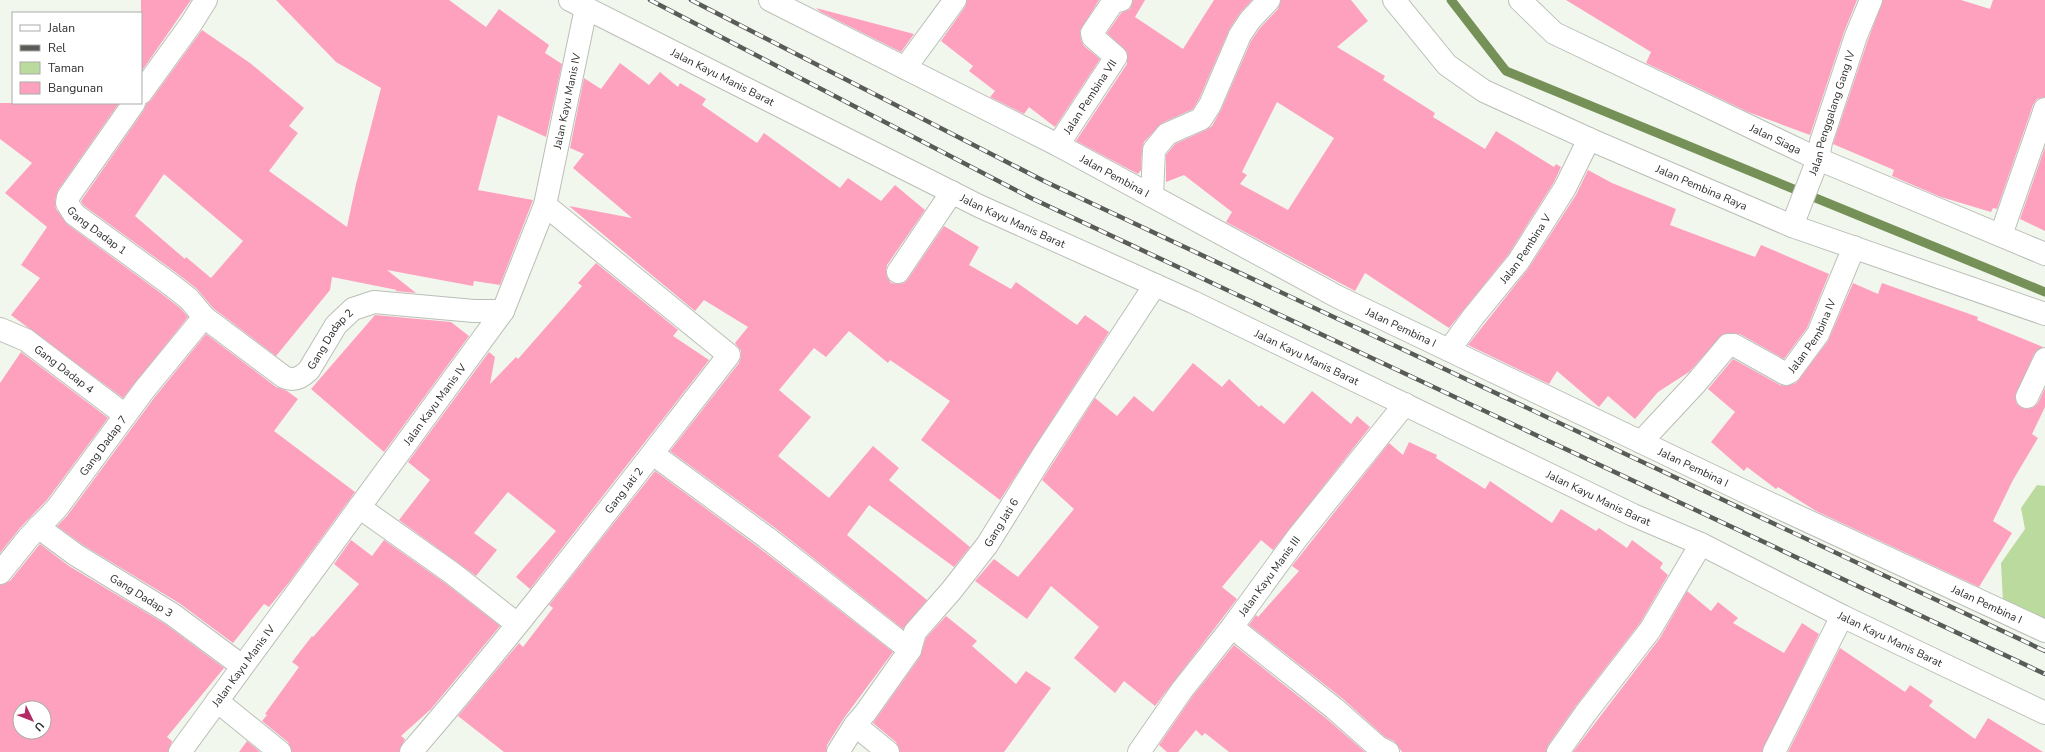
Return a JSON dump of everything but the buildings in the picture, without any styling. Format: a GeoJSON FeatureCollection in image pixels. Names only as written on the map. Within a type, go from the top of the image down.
{"type":"FeatureCollection","features":[{"type":"Feature","properties":{"kind":"street"},"geometry":{"type":"LineString","coordinates":[[142,92],[191,24],[206,0]]}},
{"type":"Feature","properties":{"kind":"street","name":"Jalan Pembina I"},"geometry":{"type":"LineString","coordinates":[[770,0],[1058,145],[1338,297],[1641,442],[2045,631]]}},
{"type":"Feature","properties":{"kind":"street"},"geometry":{"type":"LineString","coordinates":[[905,68],[955,0]]}},
{"type":"Feature","properties":{"kind":"street","name":"Jalan Pembina VII"},"geometry":{"type":"LineString","coordinates":[[1058,145],[1116,57],[1093,37],[1092,33],[1113,2],[1119,2],[1121,0]]}},
{"type":"Feature","properties":{"kind":"street"},"geometry":{"type":"LineString","coordinates":[[1152,196],[1154,150],[1167,134],[1200,119],[1207,110],[1240,35],[1250,20],[1269,0]]}},
{"type":"Feature","properties":{"kind":"street","name":"Jalan Pembina Raya"},"geometry":{"type":"LineString","coordinates":[[1394,0],[1447,65],[1484,91],[1589,139],[1792,226],[2045,314]]}},
{"type":"Feature","properties":{"kind":"street","name":"Jalan Siaga"},"geometry":{"type":"LineString","coordinates":[[1520,0],[1554,33],[1815,168],[2001,235],[2045,254]]}},
{"type":"Feature","properties":{"kind":"street","name":"Jalan Penggalang Gang IV"},"geometry":{"type":"LineString","coordinates":[[1792,226],[1815,168],[1820,142],[1856,36],[1871,0]]}},
{"type":"Feature","properties":{"kind":"street","name":"Jalan Kayu Manis Barat"},"geometry":{"type":"LineString","coordinates":[[578,4],[979,206],[1156,285],[1633,515],[1701,544],[1842,616],[2045,713]]}},
{"type":"Feature","properties":{"kind":"street","name":"Jalan Kayu Manis IV"},"geometry":{"type":"LineString","coordinates":[[180,752],[503,311],[545,206],[578,4]]}},
{"type":"Feature","properties":{"kind":"street","name":"Gang Dadap 1"},"geometry":{"type":"LineString","coordinates":[[133,104],[68,197],[68,203],[74,214],[189,299],[204,317]]}},
{"type":"Feature","properties":{"kind":"street"},"geometry":{"type":"LineString","coordinates":[[2001,235],[2045,110]]}},
{"type":"Feature","properties":{"kind":"street","name":"Jalan Pembina V"},"geometry":{"type":"LineString","coordinates":[[1449,350],[1473,317],[1515,267],[1565,188],[1589,139]]}},
{"type":"Feature","properties":{"kind":"street"},"geometry":{"type":"LineString","coordinates":[[898,272],[952,192]]}},
{"type":"Feature","properties":{"kind":"street","name":"Gang Jati 2"},"geometry":{"type":"LineString","coordinates":[[411,752],[517,624],[729,355],[545,206]]}},
{"type":"Feature","properties":{"kind":"street","name":"Jalan Pembina IV"},"geometry":{"type":"LineString","coordinates":[[1641,442],[1696,383],[1728,345],[1734,345],[1786,374],[1790,372],[1818,334],[1854,247]]}},
{"type":"Feature","properties":{"kind":"street","name":"Gang Jati 6"},"geometry":{"type":"LineString","coordinates":[[838,752],[855,725],[910,650],[915,632],[987,545],[1043,455],[1156,285]]}},
{"type":"Feature","properties":{"kind":"street","name":"Gang Dadap 2"},"geometry":{"type":"LineString","coordinates":[[204,317],[289,379],[296,379],[303,376],[309,370],[336,325],[353,309],[374,302],[474,311],[503,311]]}},
{"type":"Feature","properties":{"kind":"street","name":"Gang Dadap 7"},"geometry":{"type":"LineString","coordinates":[[0,573],[57,508],[125,416],[204,317]]}},
{"type":"Feature","properties":{"kind":"street","name":"Gang Dadap 4"},"geometry":{"type":"LineString","coordinates":[[0,329],[26,340],[125,416]]}},
{"type":"Feature","properties":{"kind":"street"},"geometry":{"type":"LineString","coordinates":[[2027,397],[2045,359]]}},
{"type":"Feature","properties":{"kind":"street","name":"Jalan Kayu Manis III"},"geometry":{"type":"LineString","coordinates":[[1139,752],[1182,690],[1232,628],[1297,538],[1405,404]]}},
{"type":"Feature","properties":{"kind":"street"},"geometry":{"type":"LineString","coordinates":[[652,454],[766,537],[910,650]]}},
{"type":"Feature","properties":{"kind":"street"},"geometry":{"type":"LineString","coordinates":[[359,507],[452,573],[517,624]]}},
{"type":"Feature","properties":{"kind":"street","name":"Gang Dadap 3"},"geometry":{"type":"LineString","coordinates":[[38,528],[76,555],[172,614],[242,666]]}},
{"type":"Feature","properties":{"kind":"street"},"geometry":{"type":"LineString","coordinates":[[1558,752],[1585,714],[1650,630],[1701,544]]}},
{"type":"Feature","properties":{"kind":"street"},"geometry":{"type":"LineString","coordinates":[[1774,752],[1842,616]]}},
{"type":"Feature","properties":{"kind":"street"},"geometry":{"type":"LineString","coordinates":[[1232,628],[1335,709],[1380,750]]}},
{"type":"Feature","properties":{"kind":"street"},"geometry":{"type":"LineString","coordinates":[[217,701],[280,752]]}},
{"type":"Feature","properties":{"kind":"street"},"geometry":{"type":"LineString","coordinates":[[855,725],[888,752]]}},
{"type":"Feature","properties":{"kind":"green space"},"geometry":{"type":"Polygon","coordinates":[[[2037,485],[2045,486],[2045,623],[2003,601],[2001,563],[2025,529],[2021,508],[2037,485]]]}},
{"type":"Feature","properties":{"kind":"waterway"},"geometry":{"type":"LineString","coordinates":[[1451,0],[1506,71],[2045,292]]}},
{"type":"Feature","properties":{"kind":"railway"},"geometry":{"type":"LineString","coordinates":[[650,0],[1031,198],[2045,674]]}},
{"type":"Feature","properties":{"kind":"railway"},"geometry":{"type":"LineString","coordinates":[[691,0],[1044,181],[2045,651]]}}]}
